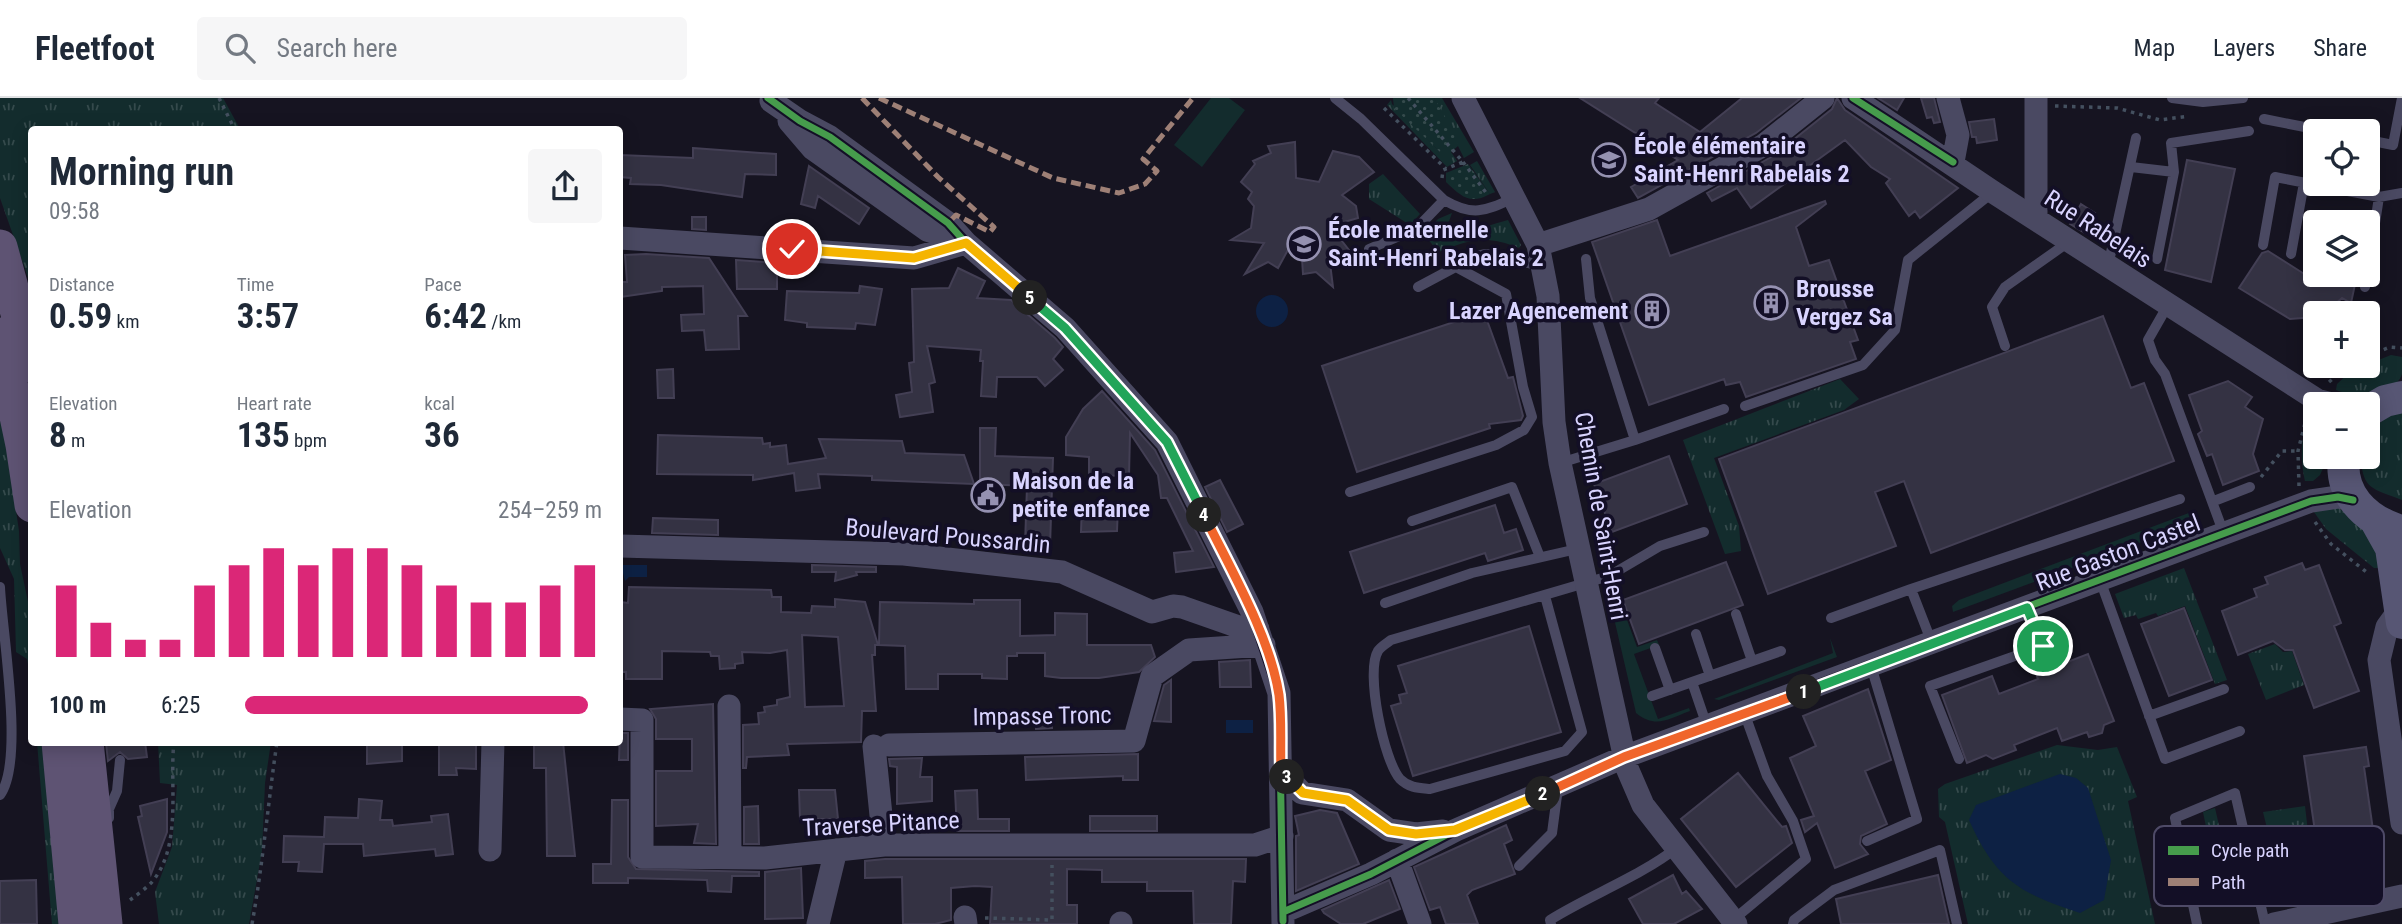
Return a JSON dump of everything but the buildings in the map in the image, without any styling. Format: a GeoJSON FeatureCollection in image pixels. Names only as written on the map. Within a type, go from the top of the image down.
{"type":"FeatureCollection","features":[{"type":"Feature","properties":{"kind":"main road"},"geometry":{"type":"LineString","coordinates":[[0,247],[28,350]]}},
{"type":"Feature","properties":{"kind":"main road"},"geometry":{"type":"LineString","coordinates":[[0,335],[19,421],[28,479]]}},
{"type":"Feature","properties":{"kind":"main road"},"geometry":{"type":"LineString","coordinates":[[2380,406],[2402,397]]}},
{"type":"Feature","properties":{"kind":"main road"},"geometry":{"type":"LineString","coordinates":[[2344,469],[2347,488],[2353,500],[2390,527],[2401,616]]}},
{"type":"Feature","properties":{"kind":"main road"},"geometry":{"type":"LineString","coordinates":[[59,746],[76,924]]}},
{"type":"Feature","properties":{"kind":"main road"},"geometry":{"type":"LineString","coordinates":[[87,746],[110,918]]}},
{"type":"Feature","properties":{"kind":"street","name":"Chemin de Saint-Henri"},"geometry":{"type":"LineString","coordinates":[[1463,98],[1540,256],[1549,308],[1554,422],[1560,463],[1584,584],[1624,757],[1643,805],[1732,923]]}},
{"type":"Feature","properties":{"kind":"street"},"geometry":{"type":"LineString","coordinates":[[1540,256],[1649,209],[1764,145],[1823,98]]}},
{"type":"Feature","properties":{"kind":"street","name":"Rue Rabelais"},"geometry":{"type":"LineString","coordinates":[[1853,98],[1953,162],[1993,192],[2306,392]]}},
{"type":"Feature","properties":{"kind":"street"},"geometry":{"type":"LineString","coordinates":[[1948,98],[1958,135],[1953,162]]}},
{"type":"Feature","properties":{"kind":"street"},"geometry":{"type":"LineString","coordinates":[[770,99],[813,149],[927,230],[966,243],[1065,328],[1167,442],[1261,637],[1279,694],[1283,918],[1455,830]]}},
{"type":"Feature","properties":{"kind":"street"},"geometry":{"type":"LineString","coordinates":[[2036,102],[2036,219]]}},
{"type":"Feature","properties":{"kind":"street"},"geometry":{"type":"LineString","coordinates":[[623,238],[914,258],[966,243]]}},
{"type":"Feature","properties":{"kind":"street","name":"Rue Gaston Castel"},"geometry":{"type":"LineString","coordinates":[[2311,501],[2334,479],[2338,469]]}},
{"type":"Feature","properties":{"kind":"street","name":"Rue Gaston Castel"},"geometry":{"type":"LineString","coordinates":[[1455,830],[1558,788],[1624,757],[1708,729],[2311,501],[2338,497],[2353,500]]}},
{"type":"Feature","properties":{"kind":"street","name":"Boulevard Poussardin"},"geometry":{"type":"LineString","coordinates":[[623,546],[904,554],[1062,572],[1152,612],[1173,606],[1182,607],[1239,626],[1261,637]]}},
{"type":"Feature","properties":{"kind":"street"},"geometry":{"type":"LineString","coordinates":[[2401,616],[2387,627],[2379,660],[2402,824]]}},
{"type":"Feature","properties":{"kind":"street","name":"Impasse Tronc"},"geometry":{"type":"LineString","coordinates":[[884,845],[882,745],[1134,741],[1152,677],[1189,650],[1261,637]]}},
{"type":"Feature","properties":{"kind":"street"},"geometry":{"type":"LineString","coordinates":[[729,706],[730,856]]}},
{"type":"Feature","properties":{"kind":"street","name":"Traverse Pitance"},"geometry":{"type":"LineString","coordinates":[[623,719],[642,720],[642,857],[765,858],[884,845],[1255,845],[1282,836]]}},
{"type":"Feature","properties":{"kind":"street"},"geometry":{"type":"LineString","coordinates":[[490,850],[492,746]]}},
{"type":"Feature","properties":{"kind":"street"},"geometry":{"type":"LineString","coordinates":[[1281,771],[1303,793],[1347,800],[1389,830],[1416,834],[1455,830]]}},
{"type":"Feature","properties":{"kind":"street"},"geometry":{"type":"LineString","coordinates":[[818,924],[836,850]]}},
{"type":"Feature","properties":{"kind":"street"},"geometry":{"type":"LineString","coordinates":[[1396,860],[1420,924]]}},
{"type":"Feature","properties":{"kind":"street"},"geometry":{"type":"LineString","coordinates":[[2384,900],[2402,896]]}},
{"type":"Feature","properties":{"kind":"street"},"geometry":{"type":"LineString","coordinates":[[2274,924],[2356,906]]}},
{"type":"Feature","properties":{"kind":"lane"},"geometry":{"type":"LineString","coordinates":[[1335,98],[1362,119],[1444,200],[1471,212],[1514,198]]}},
{"type":"Feature","properties":{"kind":"lane"},"geometry":{"type":"LineString","coordinates":[[2172,98],[2203,102],[2243,98]]}},
{"type":"Feature","properties":{"kind":"lane"},"geometry":{"type":"LineString","coordinates":[[2380,142],[2393,145],[2402,98]]}},
{"type":"Feature","properties":{"kind":"lane"},"geometry":{"type":"LineString","coordinates":[[2264,119],[2303,127]]}},
{"type":"Feature","properties":{"kind":"lane"},"geometry":{"type":"LineString","coordinates":[[2157,259],[2174,172],[2171,143],[2249,131]]}},
{"type":"Feature","properties":{"kind":"lane"},"geometry":{"type":"LineString","coordinates":[[2108,266],[2136,138]]}},
{"type":"Feature","properties":{"kind":"lane"},"geometry":{"type":"LineString","coordinates":[[2131,167],[2174,172]]}},
{"type":"Feature","properties":{"kind":"lane"},"geometry":{"type":"LineString","coordinates":[[2263,244],[2276,177],[2303,183]]}},
{"type":"Feature","properties":{"kind":"lane"},"geometry":{"type":"LineString","coordinates":[[2291,254],[2303,188]]}},
{"type":"Feature","properties":{"kind":"lane"},"geometry":{"type":"LineString","coordinates":[[1745,406],[1863,365],[1895,330],[1908,260],[1993,192]]}},
{"type":"Feature","properties":{"kind":"lane"},"geometry":{"type":"LineString","coordinates":[[2374,196],[2402,193]]}},
{"type":"Feature","properties":{"kind":"lane"},"geometry":{"type":"LineString","coordinates":[[2377,210],[2379,197]]}},
{"type":"Feature","properties":{"kind":"lane"},"geometry":{"type":"LineString","coordinates":[[1369,249],[1416,229],[1444,200]]}},
{"type":"Feature","properties":{"kind":"lane"},"geometry":{"type":"LineString","coordinates":[[2005,346],[1992,307],[2005,287],[2070,241]]}},
{"type":"Feature","properties":{"kind":"lane"},"geometry":{"type":"LineString","coordinates":[[1418,287],[1476,256],[1540,256]]}},
{"type":"Feature","properties":{"kind":"lane"},"geometry":{"type":"LineString","coordinates":[[1586,259],[1590,298],[1635,440]]}},
{"type":"Feature","properties":{"kind":"lane"},"geometry":{"type":"LineString","coordinates":[[1350,492],[1496,445],[1524,430],[1532,417],[1506,294],[1458,268]]}},
{"type":"Feature","properties":{"kind":"lane"},"geometry":{"type":"LineString","coordinates":[[2168,305],[2148,340],[2155,360],[2165,374],[2224,534]]}},
{"type":"Feature","properties":{"kind":"lane"},"geometry":{"type":"LineString","coordinates":[[1560,463],[1724,409]]}},
{"type":"Feature","properties":{"kind":"lane"},"geometry":{"type":"LineString","coordinates":[[1412,521],[1513,487],[1540,557]]}},
{"type":"Feature","properties":{"kind":"lane"},"geometry":{"type":"LineString","coordinates":[[2214,501],[2249,487]]}},
{"type":"Feature","properties":{"kind":"lane"},"geometry":{"type":"LineString","coordinates":[[1831,618],[2180,499]]}},
{"type":"Feature","properties":{"kind":"lane"},"geometry":{"type":"LineString","coordinates":[[1545,596],[1581,732],[1565,751],[1430,789],[1414,788],[1399,778],[1376,714],[1373,671],[1378,651],[1391,640],[1609,576],[1660,547],[1704,532]]}},
{"type":"Feature","properties":{"kind":"lane"},"geometry":{"type":"LineString","coordinates":[[1385,603],[1472,573],[1577,549]]}},
{"type":"Feature","properties":{"kind":"lane"},"geometry":{"type":"LineString","coordinates":[[2100,580],[2165,759],[2240,731]]}},
{"type":"Feature","properties":{"kind":"lane"},"geometry":{"type":"LineString","coordinates":[[0,587],[10,701],[10,771],[8,783],[0,795]]}},
{"type":"Feature","properties":{"kind":"lane"},"geometry":{"type":"LineString","coordinates":[[1912,589],[1932,643]]}},
{"type":"Feature","properties":{"kind":"lane"},"geometry":{"type":"LineString","coordinates":[[1959,759],[1930,686],[2043,646],[2027,608]]}},
{"type":"Feature","properties":{"kind":"lane"},"geometry":{"type":"LineString","coordinates":[[1736,614],[1752,661]]}},
{"type":"Feature","properties":{"kind":"lane"},"geometry":{"type":"LineString","coordinates":[[1696,634],[1710,676]]}},
{"type":"Feature","properties":{"kind":"lane"},"geometry":{"type":"LineString","coordinates":[[1655,648],[1670,690]]}},
{"type":"Feature","properties":{"kind":"lane"},"geometry":{"type":"LineString","coordinates":[[1652,696],[1781,651]]}},
{"type":"Feature","properties":{"kind":"lane"},"geometry":{"type":"LineString","coordinates":[[1867,841],[1917,819],[1871,667]]}},
{"type":"Feature","properties":{"kind":"lane"},"geometry":{"type":"LineString","coordinates":[[1692,682],[1708,729]]}},
{"type":"Feature","properties":{"kind":"lane"},"geometry":{"type":"LineString","coordinates":[[2149,716],[2224,689]]}},
{"type":"Feature","properties":{"kind":"lane"},"geometry":{"type":"LineString","coordinates":[[1732,923],[1806,859],[1793,821],[1767,776],[1745,715]]}},
{"type":"Feature","properties":{"kind":"lane"},"geometry":{"type":"LineString","coordinates":[[110,835],[109,809],[117,791],[120,760]]}},
{"type":"Feature","properties":{"kind":"lane"},"geometry":{"type":"LineString","coordinates":[[1519,866],[1552,833],[1558,788]]}},
{"type":"Feature","properties":{"kind":"lane"},"geometry":{"type":"LineString","coordinates":[[2177,826],[2175,818],[2235,793],[2242,826]]}},
{"type":"Feature","properties":{"kind":"lane"},"geometry":{"type":"LineString","coordinates":[[1389,830],[1395,845],[1396,860]]}},
{"type":"Feature","properties":{"kind":"lane"},"geometry":{"type":"LineString","coordinates":[[1551,924],[1550,920],[1576,904],[1655,864],[1678,848]]}},
{"type":"Feature","properties":{"kind":"lane"},"geometry":{"type":"LineString","coordinates":[[1793,924],[1794,920],[1834,890],[1940,850],[1957,924]]}},
{"type":"Feature","properties":{"kind":"lane"},"geometry":{"type":"LineString","coordinates":[[110,918],[113,882]]}},
{"type":"Feature","properties":{"kind":"lane"},"geometry":{"type":"LineString","coordinates":[[2193,906],[2197,924]]}},
{"type":"Feature","properties":{"kind":"lane"},"geometry":{"type":"LineString","coordinates":[[2261,906],[2265,924]]}},
{"type":"Feature","properties":{"kind":"path"},"geometry":{"type":"LineString","coordinates":[[219,98],[233,126]]}},
{"type":"Feature","properties":{"kind":"path"},"geometry":{"type":"LineString","coordinates":[[1408,98],[1485,190]]}},
{"type":"Feature","properties":{"kind":"path"},"geometry":{"type":"LineString","coordinates":[[2036,102],[2117,108],[2160,120],[2200,114]]}},
{"type":"Feature","properties":{"kind":"path"},"geometry":{"type":"LineString","coordinates":[[1384,108],[1447,169],[1463,162]]}},
{"type":"Feature","properties":{"kind":"path"},"geometry":{"type":"LineString","coordinates":[[2380,351],[2390,346],[2402,348]]}},
{"type":"Feature","properties":{"kind":"path"},"geometry":{"type":"LineString","coordinates":[[110,918],[152,882],[164,859],[171,833],[174,746]]}},
{"type":"Feature","properties":{"kind":"path"},"geometry":{"type":"LineString","coordinates":[[253,924],[266,848],[266,816],[275,746]]}},
{"type":"Feature","properties":{"kind":"path"},"geometry":{"type":"LineString","coordinates":[[965,920],[1052,920],[1052,845]]}},
{"type":"Feature","properties":{"kind":"green space"},"geometry":{"type":"Polygon","coordinates":[[[0,98],[223,98],[238,126],[28,126],[28,277],[0,198],[0,98]]]}},
{"type":"Feature","properties":{"kind":"green space"},"geometry":{"type":"Polygon","coordinates":[[[1211,98],[1229,98],[1245,110],[1202,167],[1174,145],[1211,98]]]}},
{"type":"Feature","properties":{"kind":"green space"},"geometry":{"type":"Polygon","coordinates":[[[1393,98],[1434,98],[1457,137],[1458,146],[1451,152],[1440,152],[1394,108],[1393,98]]]}},
{"type":"Feature","properties":{"kind":"green space"},"geometry":{"type":"Polygon","coordinates":[[[1434,98],[1442,98],[1474,152],[1464,158],[1434,98]]]}},
{"type":"Feature","properties":{"kind":"green space"},"geometry":{"type":"Polygon","coordinates":[[[1391,100],[1440,152],[1451,152],[1457,161],[1447,167],[1387,105],[1391,100]]]}},
{"type":"Feature","properties":{"kind":"green space"},"geometry":{"type":"Polygon","coordinates":[[[1477,161],[1495,192],[1490,194],[1470,165],[1477,161]]]}},
{"type":"Feature","properties":{"kind":"green space"},"geometry":{"type":"Polygon","coordinates":[[[1468,164],[1490,194],[1477,199],[1467,198],[1446,182],[1446,173],[1468,164]]]}},
{"type":"Feature","properties":{"kind":"green space"},"geometry":{"type":"Polygon","coordinates":[[[1383,174],[1420,214],[1410,225],[1369,199],[1369,184],[1383,174]]]}},
{"type":"Feature","properties":{"kind":"green space"},"geometry":{"type":"Polygon","coordinates":[[[1452,213],[1448,224],[1465,228],[1478,228],[1508,220],[1521,245],[1519,248],[1498,241],[1479,240],[1439,252],[1424,235],[1438,219],[1452,213]]]}},
{"type":"Feature","properties":{"kind":"green space"},"geometry":{"type":"Polygon","coordinates":[[[2391,355],[2402,357],[2402,374],[2391,386],[2376,392],[2336,390],[2337,384],[2343,378],[2380,378],[2380,359],[2391,355]]]}},
{"type":"Feature","properties":{"kind":"green space"},"geometry":{"type":"Polygon","coordinates":[[[1840,379],[1859,399],[1844,410],[1714,458],[1739,526],[1741,551],[1725,554],[1683,440],[1840,379]]]}},
{"type":"Feature","properties":{"kind":"green space"},"geometry":{"type":"Polygon","coordinates":[[[0,405],[19,531],[20,564],[28,602],[28,664],[27,659],[16,652],[14,579],[0,548],[0,405]]]}},
{"type":"Feature","properties":{"kind":"green space"},"geometry":{"type":"Polygon","coordinates":[[[2402,411],[2402,500],[2371,487],[2362,469],[2380,469],[2380,423],[2402,411]]]}},
{"type":"Feature","properties":{"kind":"green space"},"geometry":{"type":"Polygon","coordinates":[[[2303,436],[2303,469],[2323,469],[2313,481],[2305,481],[2302,464],[2303,436]]]}},
{"type":"Feature","properties":{"kind":"green space"},"geometry":{"type":"Polygon","coordinates":[[[2329,504],[2349,515],[2363,529],[2382,568],[2374,568],[2326,529],[2314,512],[2315,509],[2329,504]]]}},
{"type":"Feature","properties":{"kind":"green space"},"geometry":{"type":"Polygon","coordinates":[[[2194,511],[2198,521],[1953,612],[1952,606],[1959,600],[2194,511]]]}},
{"type":"Feature","properties":{"kind":"green space"},"geometry":{"type":"Polygon","coordinates":[[[2184,568],[2227,680],[2215,684],[2185,606],[2158,616],[2156,613],[2138,619],[2136,615],[2124,618],[2115,594],[2184,568]]]}},
{"type":"Feature","properties":{"kind":"green space"},"geometry":{"type":"Polygon","coordinates":[[[1619,598],[1637,647],[1657,640],[1659,645],[1634,654],[1658,719],[1689,708],[1690,711],[1656,722],[1636,713],[1610,601],[1619,598]]]}},
{"type":"Feature","properties":{"kind":"green space"},"geometry":{"type":"Polygon","coordinates":[[[1830,638],[1837,657],[1719,700],[1714,699],[1833,653],[1830,638]]]}},
{"type":"Feature","properties":{"kind":"green space"},"geometry":{"type":"Polygon","coordinates":[[[2275,644],[2283,652],[2292,651],[2304,685],[2266,700],[2248,654],[2275,644]]]}},
{"type":"Feature","properties":{"kind":"green space"},"geometry":{"type":"Polygon","coordinates":[[[2057,745],[2098,750],[2117,747],[2137,797],[2128,801],[2155,924],[1968,924],[1945,822],[1939,817],[1938,789],[1945,784],[2057,745]]]}},
{"type":"Feature","properties":{"kind":"green space"},"geometry":{"type":"Polygon","coordinates":[[[37,746],[43,746],[63,924],[52,924],[37,746]]]}},
{"type":"Feature","properties":{"kind":"green space"},"geometry":{"type":"Polygon","coordinates":[[[158,746],[270,746],[265,783],[262,851],[249,924],[159,924],[155,892],[172,847],[177,785],[160,783],[158,746]]]}},
{"type":"Feature","properties":{"kind":"green space"},"geometry":{"type":"Polygon","coordinates":[[[2305,806],[2307,826],[2266,826],[2263,812],[2305,806]]]}},
{"type":"Feature","properties":{"kind":"green space"},"geometry":{"type":"Polygon","coordinates":[[[2215,808],[2219,826],[2206,826],[2203,812],[2215,808]]]}},
{"type":"Feature","properties":{"kind":"water"},"geometry":{"type":"Polygon","coordinates":[[[1272,295],[1283,300],[1288,311],[1283,322],[1272,327],[1261,322],[1256,311],[1261,300],[1272,295]]]}},
{"type":"Feature","properties":{"kind":"water"},"geometry":{"type":"Polygon","coordinates":[[[623,565],[647,565],[647,577],[629,577],[625,581],[623,565]]]}},
{"type":"Feature","properties":{"kind":"water"},"geometry":{"type":"Polygon","coordinates":[[[1226,720],[1253,720],[1253,733],[1226,733],[1226,720]]]}},
{"type":"Feature","properties":{"kind":"water"},"geometry":{"type":"Polygon","coordinates":[[[2060,774],[2076,778],[2088,788],[2111,860],[2104,900],[2080,913],[2025,891],[2000,871],[1989,857],[1969,820],[1976,805],[2060,774]]]}},
{"type":"Feature","properties":{"kind":"marked path"},"geometry":{"type":"LineString","coordinates":[[862,98],[938,177],[994,227],[990,232],[956,215],[948,223]]}},
{"type":"Feature","properties":{"kind":"marked path"},"geometry":{"type":"LineString","coordinates":[[879,98],[1053,178],[1119,193],[1145,184],[1157,171],[1143,159],[1193,98]]}},
{"type":"Feature","properties":{"kind":"cycle path"},"geometry":{"type":"LineString","coordinates":[[768,98],[800,121],[830,137],[948,223],[966,243],[1065,328],[1167,442],[1252,612],[1279,693],[1283,921]]}},
{"type":"Feature","properties":{"kind":"cycle path"},"geometry":{"type":"LineString","coordinates":[[1853,98],[1953,162]]}},
{"type":"Feature","properties":{"kind":"cycle path"},"geometry":{"type":"LineString","coordinates":[[1283,912],[1371,874],[1456,830],[1624,757],[2311,501],[2338,497],[2353,500]]}},
{"type":"Feature","properties":{"kind":"place","name":"École élémentaire Saint-Henri Rabelais 2"},"geometry":{"type":"Point","coordinates":[1609,160]}},
{"type":"Feature","properties":{"kind":"place","name":"École maternelle Saint-Henri Rabelais 2"},"geometry":{"type":"Point","coordinates":[1304,244]}},
{"type":"Feature","properties":{"kind":"place","name":"Brousse Vergez Sa"},"geometry":{"type":"Point","coordinates":[1771,303]}},
{"type":"Feature","properties":{"kind":"place","name":"Lazer Agencement"},"geometry":{"type":"Point","coordinates":[1652,311]}},
{"type":"Feature","properties":{"kind":"place","name":"Maison de la petite enfance"},"geometry":{"type":"Point","coordinates":[988,495]}},
{"type":"Feature","properties":{"kind":"route"},"geometry":{"type":"LineString","coordinates":[[792,249],[914,258],[966,243],[1065,328],[1167,442],[1252,612],[1279,694],[1281,771],[1303,793],[1347,800],[1389,830],[1416,834],[1455,830],[1558,788],[1624,757],[1708,729],[2027,608],[2043,646]]}}]}
